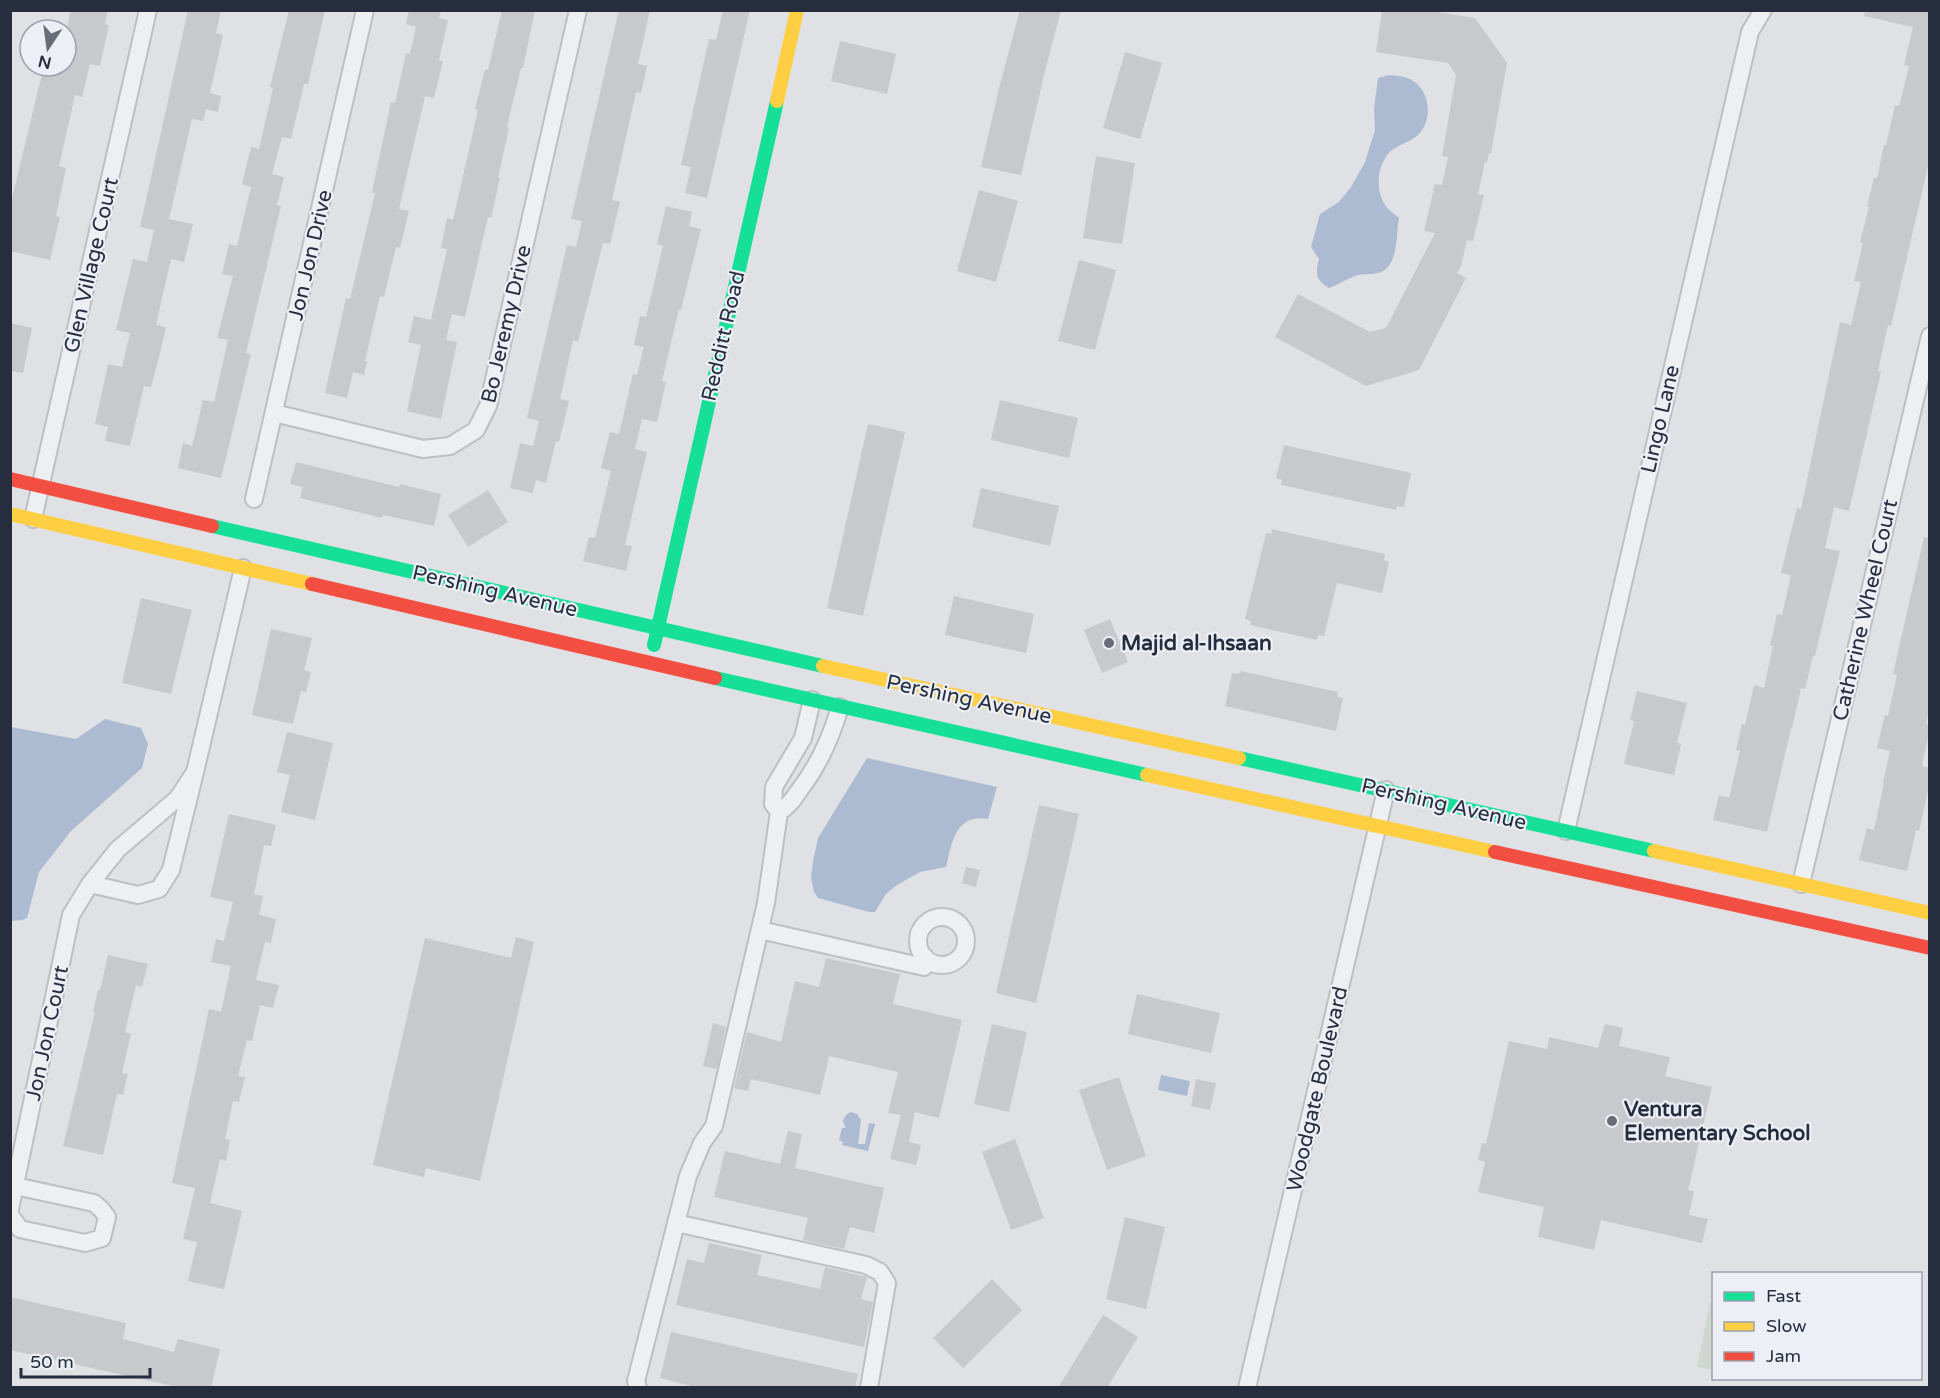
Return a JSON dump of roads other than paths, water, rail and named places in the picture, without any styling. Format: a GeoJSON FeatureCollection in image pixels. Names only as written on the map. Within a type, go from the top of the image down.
{"type":"FeatureCollection","features":[{"type":"Feature","properties":{"kind":"street","name":"Glen Village Court"},"geometry":{"type":"LineString","coordinates":[[33,519],[148,10]]}},
{"type":"Feature","properties":{"kind":"street","name":"Jon Jon Drive"},"geometry":{"type":"LineString","coordinates":[[254,499],[365,10]]}},
{"type":"Feature","properties":{"kind":"street","name":"Bo Jeremy Drive"},"geometry":{"type":"LineString","coordinates":[[274,413],[423,448],[450,446],[476,430],[489,406],[578,10]]}},
{"type":"Feature","properties":{"kind":"street","name":"Redditt Road"},"geometry":{"type":"LineString","coordinates":[[650,662],[797,10]]}},
{"type":"Feature","properties":{"kind":"street","name":"Lingo Lane"},"geometry":{"type":"LineString","coordinates":[[1566,831],[1750,32],[1763,10]]}},
{"type":"Feature","properties":{"kind":"street","name":"Catherine Wheel Court"},"geometry":{"type":"LineString","coordinates":[[1802,884],[1929,336]]}},
{"type":"Feature","properties":{"kind":"street","name":"Pershing Avenue"},"geometry":{"type":"LineString","coordinates":[[10,479],[657,629],[1929,913]]}},
{"type":"Feature","properties":{"kind":"street","name":"Pershing Avenue"},"geometry":{"type":"LineString","coordinates":[[10,513],[840,707],[1929,948]]}},
{"type":"Feature","properties":{"kind":"street","name":"Jon Jon Court"},"geometry":{"type":"LineString","coordinates":[[90,884],[138,895],[159,889],[171,870],[243,568]]}},
{"type":"Feature","properties":{"kind":"street"},"geometry":{"type":"LineString","coordinates":[[638,1388],[636,1381],[687,1176],[702,1143],[714,1126],[760,930],[779,812],[772,804],[774,787],[803,738],[812,700]]}},
{"type":"Feature","properties":{"kind":"street"},"geometry":{"type":"LineString","coordinates":[[779,812],[788,807],[814,771],[832,736],[840,707]]}},
{"type":"Feature","properties":{"kind":"street"},"geometry":{"type":"LineString","coordinates":[[793,757],[814,771]]}},
{"type":"Feature","properties":{"kind":"street","name":"Jon Jon Court"},"geometry":{"type":"LineString","coordinates":[[10,1209],[71,915],[90,884],[118,849],[178,798],[195,772]]}},
{"type":"Feature","properties":{"kind":"street","name":"Woodgate Boulevard"},"geometry":{"type":"LineString","coordinates":[[1247,1388],[1386,790]]}},
{"type":"Feature","properties":{"kind":"street"},"geometry":{"type":"LineString","coordinates":[[760,930],[924,967],[926,958]]}},
{"type":"Feature","properties":{"kind":"street"},"geometry":{"type":"LineString","coordinates":[[10,1215],[20,1229],[85,1243],[102,1238],[107,1217],[94,1203],[15,1186]]}},
{"type":"Feature","properties":{"kind":"street"},"geometry":{"type":"LineString","coordinates":[[676,1223],[866,1265],[880,1272],[887,1283],[869,1388]]}},
{"type":"Feature","properties":{"kind":"water"},"geometry":{"type":"Polygon","coordinates":[[[1389,75],[1407,78],[1416,83],[1427,100],[1428,107],[1426,121],[1420,133],[1392,150],[1380,170],[1380,195],[1388,209],[1399,218],[1393,258],[1385,270],[1375,274],[1355,276],[1329,288],[1321,282],[1318,276],[1319,259],[1311,247],[1320,214],[1339,202],[1351,187],[1365,162],[1375,130],[1374,109],[1378,78],[1389,75]]]}},
{"type":"Feature","properties":{"kind":"water"},"geometry":{"type":"Polygon","coordinates":[[[105,719],[141,728],[148,744],[142,768],[71,831],[39,872],[27,918],[11,921],[11,727],[76,739],[105,719]]]}},
{"type":"Feature","properties":{"kind":"water"},"geometry":{"type":"Polygon","coordinates":[[[867,758],[997,787],[988,819],[969,820],[957,831],[946,867],[920,872],[897,885],[886,894],[875,912],[818,898],[811,878],[818,838],[867,758]]]}},
{"type":"Feature","properties":{"kind":"water"},"geometry":{"type":"Polygon","coordinates":[[[1161,1075],[1190,1081],[1187,1096],[1158,1090],[1161,1075]]]}},
{"type":"Feature","properties":{"kind":"water"},"geometry":{"type":"Polygon","coordinates":[[[851,1112],[857,1114],[861,1120],[858,1144],[865,1144],[869,1123],[875,1124],[868,1151],[842,1145],[843,1142],[839,1140],[842,1128],[846,1128],[844,1119],[851,1112]]]}},
{"type":"Feature","properties":{"kind":"place","name":"Majid al-Ihsaan"},"geometry":{"type":"Point","coordinates":[1109,643]}},
{"type":"Feature","properties":{"kind":"place","name":"Ventura Elementary School"},"geometry":{"type":"Point","coordinates":[1612,1121]}}]}
